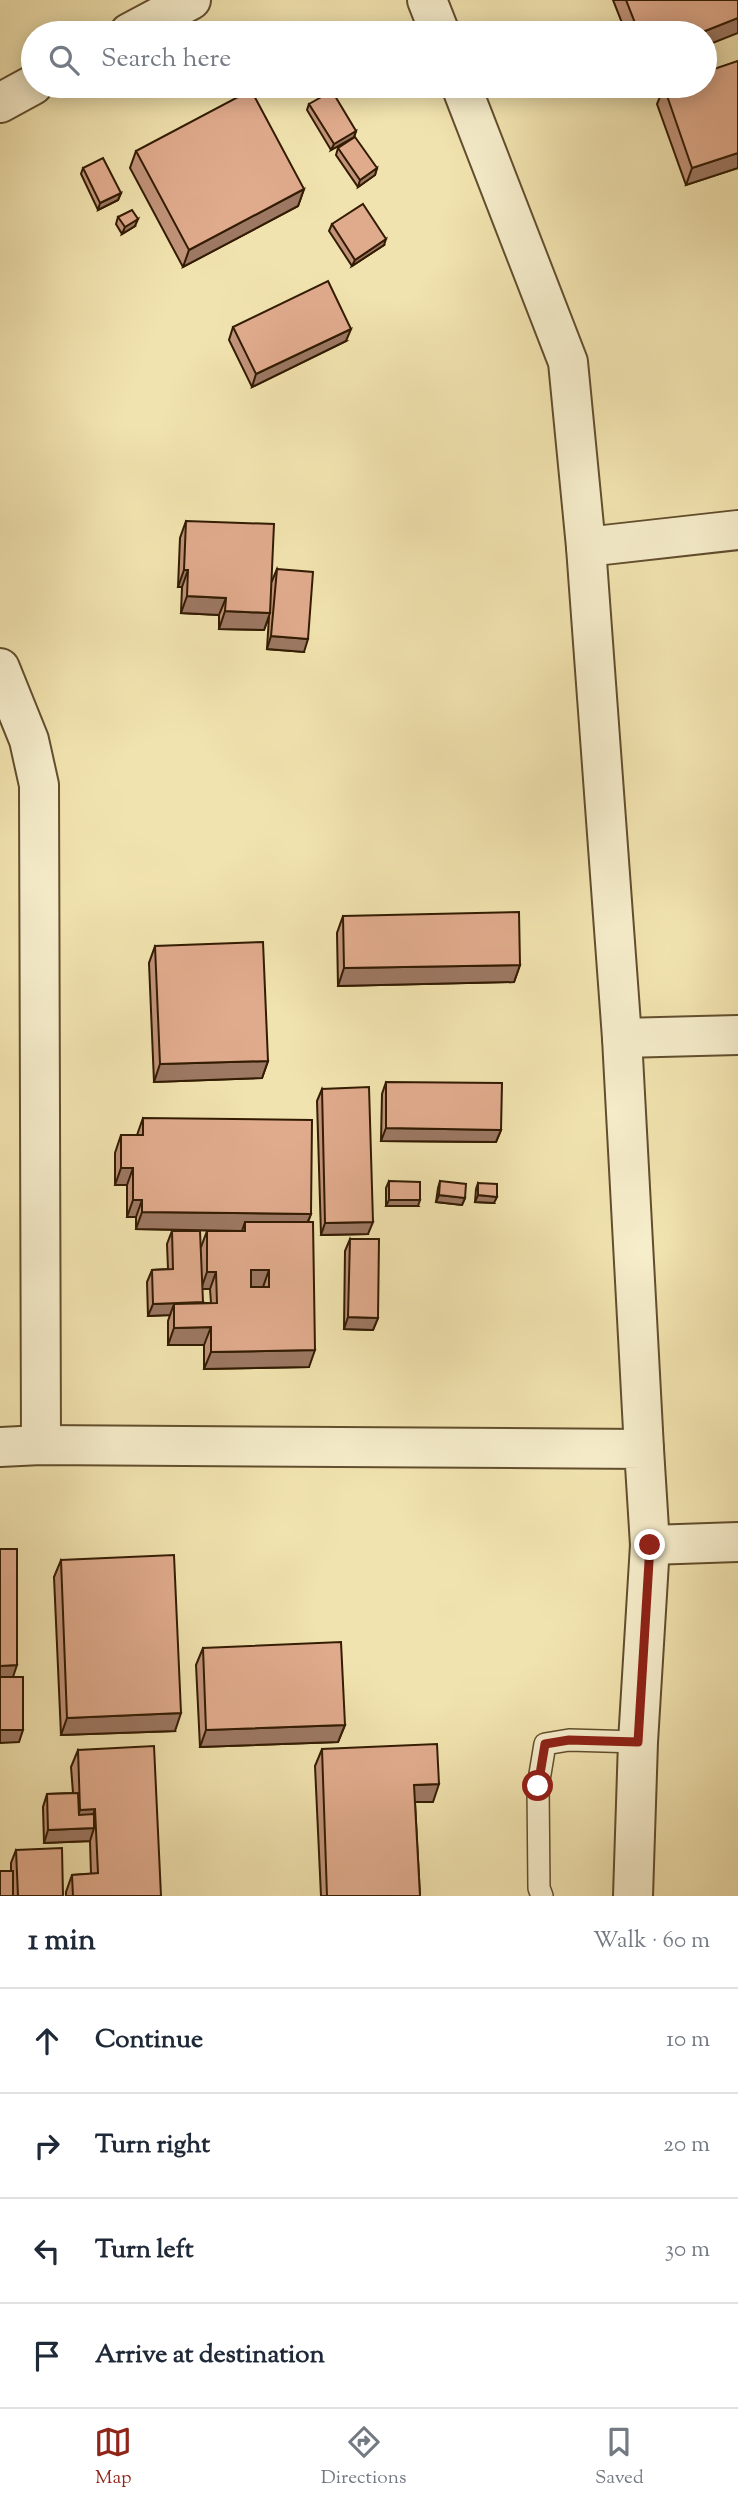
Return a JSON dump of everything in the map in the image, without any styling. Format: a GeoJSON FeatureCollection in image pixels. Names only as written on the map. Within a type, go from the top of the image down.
{"type":"FeatureCollection","features":[{"type":"Feature","properties":{"kind":"street"},"geometry":{"type":"LineString","coordinates":[[152,21],[191,0]]}},
{"type":"Feature","properties":{"kind":"street"},"geometry":{"type":"LineString","coordinates":[[427,0],[435,21]]}},
{"type":"Feature","properties":{"kind":"street"},"geometry":{"type":"LineString","coordinates":[[0,103],[21,92]]}},
{"type":"Feature","properties":{"kind":"street"},"geometry":{"type":"LineString","coordinates":[[466,98],[568,362],[586,547],[622,1038],[650,1545],[638,1742],[633,1896]]}},
{"type":"Feature","properties":{"kind":"street"},"geometry":{"type":"LineString","coordinates":[[586,547],[738,530]]}},
{"type":"Feature","properties":{"kind":"street"},"geometry":{"type":"LineString","coordinates":[[0,668],[29,740],[39,785],[41,1445]]}},
{"type":"Feature","properties":{"kind":"street"},"geometry":{"type":"LineString","coordinates":[[622,1038],[738,1035]]}},
{"type":"Feature","properties":{"kind":"street"},"geometry":{"type":"LineString","coordinates":[[0,1447],[41,1445],[644,1449]]}},
{"type":"Feature","properties":{"kind":"street"},"geometry":{"type":"LineString","coordinates":[[650,1545],[738,1542]]}},
{"type":"Feature","properties":{"kind":"lane"},"geometry":{"type":"LineString","coordinates":[[542,1896],[539,1888],[538,1786],[545,1744],[569,1740],[638,1742]]}},
{"type":"Feature","properties":{"kind":"building"},"geometry":{"type":"Polygon","coordinates":[[[626,0],[738,0],[738,18],[717,26],[717,21],[634,21],[626,0]]]}},
{"type":"Feature","properties":{"kind":"building"},"geometry":{"type":"Polygon","coordinates":[[[738,61],[738,153],[692,168],[668,98],[717,98],[717,68],[738,61]]]}},
{"type":"Feature","properties":{"kind":"building"},"geometry":{"type":"Polygon","coordinates":[[[236,98],[255,98],[304,189],[189,250],[136,151],[236,98]]]}},
{"type":"Feature","properties":{"kind":"building"},"geometry":{"type":"Polygon","coordinates":[[[320,98],[336,98],[356,131],[334,144],[309,104],[320,98]]]}},
{"type":"Feature","properties":{"kind":"building"},"geometry":{"type":"Polygon","coordinates":[[[355,137],[377,168],[360,180],[338,148],[355,137]]]}},
{"type":"Feature","properties":{"kind":"building"},"geometry":{"type":"Polygon","coordinates":[[[103,158],[121,193],[100,203],[83,168],[103,158]]]}},
{"type":"Feature","properties":{"kind":"building"},"geometry":{"type":"Polygon","coordinates":[[[363,204],[386,239],[355,260],[332,224],[363,204]]]}},
{"type":"Feature","properties":{"kind":"building"},"geometry":{"type":"Polygon","coordinates":[[[132,210],[138,219],[125,227],[118,217],[132,210]]]}},
{"type":"Feature","properties":{"kind":"building"},"geometry":{"type":"Polygon","coordinates":[[[328,281],[351,329],[256,374],[233,327],[328,281]]]}},
{"type":"Feature","properties":{"kind":"building"},"geometry":{"type":"Polygon","coordinates":[[[186,521],[274,524],[270,613],[225,611],[226,598],[187,596],[188,570],[184,570],[186,521]]]}},
{"type":"Feature","properties":{"kind":"building"},"geometry":{"type":"Polygon","coordinates":[[[277,569],[313,572],[308,639],[271,636],[277,569]]]}},
{"type":"Feature","properties":{"kind":"building"},"geometry":{"type":"Polygon","coordinates":[[[519,912],[520,965],[344,968],[343,916],[519,912]]]}},
{"type":"Feature","properties":{"kind":"building"},"geometry":{"type":"Polygon","coordinates":[[[263,942],[268,1061],[160,1064],[155,946],[263,942]]]}},
{"type":"Feature","properties":{"kind":"building"},"geometry":{"type":"Polygon","coordinates":[[[386,1082],[502,1083],[501,1130],[386,1128],[386,1082]]]}},
{"type":"Feature","properties":{"kind":"building"},"geometry":{"type":"Polygon","coordinates":[[[369,1087],[373,1222],[325,1223],[322,1089],[369,1087]]]}},
{"type":"Feature","properties":{"kind":"building"},"geometry":{"type":"Polygon","coordinates":[[[143,1118],[312,1120],[311,1214],[142,1212],[142,1200],[133,1200],[133,1168],[121,1168],[121,1135],[143,1135],[143,1118]]]}},
{"type":"Feature","properties":{"kind":"building"},"geometry":{"type":"Polygon","coordinates":[[[389,1181],[420,1182],[420,1200],[389,1200],[389,1181]]]}},
{"type":"Feature","properties":{"kind":"building"},"geometry":{"type":"Polygon","coordinates":[[[440,1181],[466,1184],[465,1198],[439,1195],[440,1181]]]}},
{"type":"Feature","properties":{"kind":"building"},"geometry":{"type":"Polygon","coordinates":[[[478,1183],[497,1184],[497,1197],[478,1195],[478,1183]]]}},
{"type":"Feature","properties":{"kind":"building"},"geometry":{"type":"Polygon","coordinates":[[[245,1222],[313,1222],[315,1350],[211,1352],[211,1327],[174,1328],[174,1304],[217,1303],[216,1272],[207,1272],[207,1231],[245,1231],[245,1222]],[[251,1270],[251,1287],[269,1287],[269,1270],[251,1270]]]}},
{"type":"Feature","properties":{"kind":"building"},"geometry":{"type":"Polygon","coordinates":[[[172,1231],[200,1231],[203,1302],[153,1304],[152,1270],[173,1269],[172,1231]]]}},
{"type":"Feature","properties":{"kind":"building"},"geometry":{"type":"Polygon","coordinates":[[[350,1239],[379,1239],[378,1318],[348,1317],[350,1239]]]}},
{"type":"Feature","properties":{"kind":"building"},"geometry":{"type":"Polygon","coordinates":[[[0,1549],[17,1549],[17,1665],[0,1666],[0,1549]]]}},
{"type":"Feature","properties":{"kind":"building"},"geometry":{"type":"Polygon","coordinates":[[[174,1555],[181,1713],[67,1718],[61,1560],[174,1555]]]}},
{"type":"Feature","properties":{"kind":"building"},"geometry":{"type":"Polygon","coordinates":[[[341,1642],[345,1725],[206,1730],[203,1648],[341,1642]]]}},
{"type":"Feature","properties":{"kind":"building"},"geometry":{"type":"Polygon","coordinates":[[[0,1677],[23,1677],[23,1730],[0,1730],[0,1677]]]}},
{"type":"Feature","properties":{"kind":"building"},"geometry":{"type":"Polygon","coordinates":[[[437,1744],[439,1784],[414,1785],[420,1896],[327,1896],[322,1749],[437,1744]]]}},
{"type":"Feature","properties":{"kind":"building"},"geometry":{"type":"Polygon","coordinates":[[[154,1746],[161,1896],[73,1896],[72,1875],[98,1873],[95,1809],[80,1810],[78,1750],[154,1746]]]}},
{"type":"Feature","properties":{"kind":"building"},"geometry":{"type":"Polygon","coordinates":[[[78,1793],[79,1815],[94,1814],[94,1828],[48,1830],[47,1794],[78,1793]]]}},
{"type":"Feature","properties":{"kind":"building"},"geometry":{"type":"Polygon","coordinates":[[[62,1848],[63,1896],[18,1896],[16,1850],[62,1848]]]}},
{"type":"Feature","properties":{"kind":"building"},"geometry":{"type":"Polygon","coordinates":[[[0,1871],[13,1871],[13,1896],[0,1896],[0,1871]]]}},
{"type":"Feature","properties":{"kind":"route"},"geometry":{"type":"LineString","coordinates":[[538,1786],[545,1744],[569,1740],[638,1742],[650,1545]]}}]}
